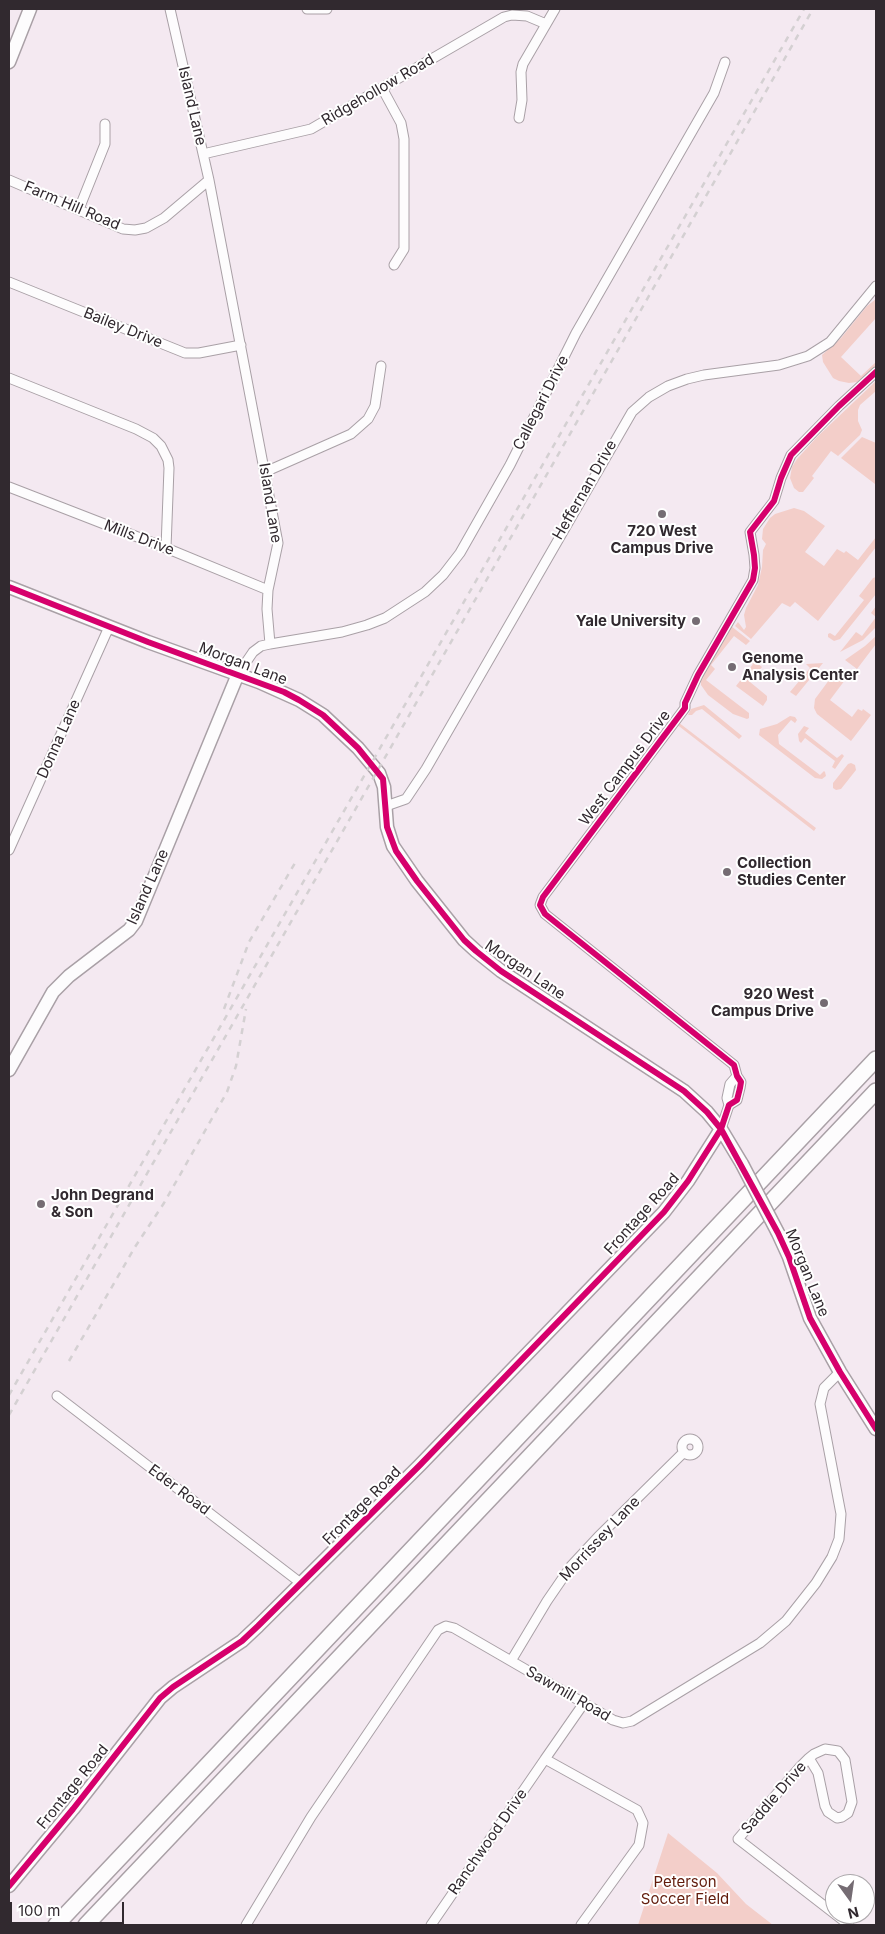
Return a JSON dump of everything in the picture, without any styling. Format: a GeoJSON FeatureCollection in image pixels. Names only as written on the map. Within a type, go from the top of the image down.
{"type":"FeatureCollection","features":[{"type":"Feature","properties":{"kind":"highway"},"geometry":{"type":"LineString","coordinates":[[56,1925],[876,1058]]}},
{"type":"Feature","properties":{"kind":"highway"},"geometry":{"type":"LineString","coordinates":[[86,1925],[876,1092]]}},
{"type":"Feature","properties":{"kind":"street"},"geometry":{"type":"LineString","coordinates":[[9,62],[30,9]]}},
{"type":"Feature","properties":{"kind":"street","name":"Island Lane"},"geometry":{"type":"LineString","coordinates":[[9,1070],[53,992],[69,976],[129,930],[136,921],[238,674],[253,652],[261,646],[270,644],[267,608],[268,590],[278,543],[209,180],[170,9]]}},
{"type":"Feature","properties":{"kind":"street"},"geometry":{"type":"LineString","coordinates":[[307,9],[327,9]]}},
{"type":"Feature","properties":{"kind":"street"},"geometry":{"type":"LineString","coordinates":[[519,118],[522,100],[521,72],[555,9]]}},
{"type":"Feature","properties":{"kind":"street","name":"Ridgehollow Road"},"geometry":{"type":"LineString","coordinates":[[203,154],[311,129],[504,17],[512,15],[527,16],[546,24]]}},
{"type":"Feature","properties":{"kind":"street","name":"Callegari Drive"},"geometry":{"type":"LineString","coordinates":[[270,644],[342,632],[385,618],[425,592],[443,575],[460,553],[510,465],[584,319],[714,93],[725,62]]}},
{"type":"Feature","properties":{"kind":"street"},"geometry":{"type":"LineString","coordinates":[[382,88],[401,123],[404,139],[404,249],[394,265]]}},
{"type":"Feature","properties":{"kind":"street"},"geometry":{"type":"LineString","coordinates":[[79,209],[104,144],[105,124]]}},
{"type":"Feature","properties":{"kind":"street","name":"Farm Hill Road"},"geometry":{"type":"LineString","coordinates":[[9,180],[123,229],[135,230],[146,228],[164,218],[209,180]]}},
{"type":"Feature","properties":{"kind":"street","name":"Bailey Drive"},"geometry":{"type":"LineString","coordinates":[[9,282],[185,353],[199,353],[241,345]]}},
{"type":"Feature","properties":{"kind":"street","name":"Heffernan Drive"},"geometry":{"type":"LineString","coordinates":[[386,806],[406,799],[426,769],[632,412],[649,397],[668,386],[687,379],[779,365],[808,356],[830,342],[876,286]]}},
{"type":"Feature","properties":{"kind":"street"},"geometry":{"type":"LineString","coordinates":[[265,472],[351,434],[368,419],[375,406],[381,366]]}},
{"type":"Feature","properties":{"kind":"street","name":"West Campus Drive"},"geometry":{"type":"LineString","coordinates":[[722,1130],[730,1104],[736,1100],[740,1088],[741,1082],[734,1065],[545,914],[540,905],[543,897],[685,708],[685,703],[698,675],[753,580],[755,568],[750,532],[774,501],[791,455],[839,406],[876,372]]}},
{"type":"Feature","properties":{"kind":"street"},"geometry":{"type":"LineString","coordinates":[[9,378],[136,428],[153,438],[168,460],[169,468],[166,548]]}},
{"type":"Feature","properties":{"kind":"street","name":"Mills Drive"},"geometry":{"type":"LineString","coordinates":[[9,487],[268,590]]}},
{"type":"Feature","properties":{"kind":"street","name":"Morgan Lane"},"geometry":{"type":"LineString","coordinates":[[9,587],[109,627],[238,674],[299,700],[332,723],[358,748],[383,779],[389,836],[396,851],[417,881],[464,940],[501,971],[684,1091],[707,1112],[722,1130],[778,1233],[789,1257],[810,1318],[840,1372],[876,1428]]}},
{"type":"Feature","properties":{"kind":"street","name":"Donna Lane"},"geometry":{"type":"LineString","coordinates":[[9,850],[109,627]]}},
{"type":"Feature","properties":{"kind":"street","name":"Frontage Road"},"geometry":{"type":"LineString","coordinates":[[9,1886],[73,1809],[160,1698],[173,1687],[242,1641],[302,1584],[420,1465],[664,1212],[688,1181],[722,1130]]}},
{"type":"Feature","properties":{"kind":"street","name":"Sawmill Road"},"geometry":{"type":"LineString","coordinates":[[246,1925],[311,1817],[438,1630],[446,1626],[454,1628],[616,1722],[628,1722],[760,1643],[786,1621],[832,1557],[840,1539],[841,1514],[820,1404],[824,1388],[840,1372]]}},
{"type":"Feature","properties":{"kind":"street","name":"Eder Road"},"geometry":{"type":"LineString","coordinates":[[57,1396],[302,1584]]}},
{"type":"Feature","properties":{"kind":"street","name":"Morrissey Lane"},"geometry":{"type":"LineString","coordinates":[[511,1661],[547,1601],[571,1566],[684,1452]]}},
{"type":"Feature","properties":{"kind":"street","name":"Ranchwood Drive"},"geometry":{"type":"LineString","coordinates":[[431,1925],[584,1703]]}},
{"type":"Feature","properties":{"kind":"street","name":"Saddle Drive"},"geometry":{"type":"LineString","coordinates":[[810,1758],[818,1774],[828,1812],[837,1818],[846,1815],[851,1808],[852,1802],[846,1763],[842,1754],[835,1749],[829,1749],[819,1752],[810,1758],[787,1780],[738,1839],[849,1925]]}},
{"type":"Feature","properties":{"kind":"street"},"geometry":{"type":"LineString","coordinates":[[546,1759],[637,1810],[643,1823],[639,1845],[581,1925]]}},
{"type":"Feature","properties":{"kind":"green space"},"geometry":{"type":"Polygon","coordinates":[[[876,299],[876,318],[841,357],[861,376],[876,362],[876,366],[857,382],[839,381],[833,378],[823,362],[822,355],[841,338],[867,306],[876,299]]]}},
{"type":"Feature","properties":{"kind":"green space"},"geometry":{"type":"Polygon","coordinates":[[[876,381],[876,391],[860,405],[858,410],[858,421],[862,430],[860,435],[838,456],[831,451],[812,476],[814,478],[803,492],[799,492],[794,488],[790,478],[792,467],[797,459],[817,437],[876,381]]]}},
{"type":"Feature","properties":{"kind":"green space"},"geometry":{"type":"Polygon","coordinates":[[[862,437],[876,443],[875,484],[841,458],[862,437]]]}},
{"type":"Feature","properties":{"kind":"green space"},"geometry":{"type":"Polygon","coordinates":[[[794,508],[804,511],[825,526],[805,552],[824,566],[837,549],[844,553],[846,551],[858,560],[876,537],[876,547],[818,621],[795,602],[790,607],[782,603],[751,639],[735,626],[738,622],[744,630],[746,627],[744,615],[758,585],[763,550],[766,544],[762,539],[763,529],[775,514],[794,508]]]}},
{"type":"Feature","properties":{"kind":"green space"},"geometry":{"type":"Polygon","coordinates":[[[876,577],[876,594],[840,639],[834,641],[828,637],[830,633],[835,636],[864,600],[859,596],[873,578],[876,577]]]}},
{"type":"Feature","properties":{"kind":"green space"},"geometry":{"type":"Polygon","coordinates":[[[876,606],[876,617],[871,613],[876,606]]]}},
{"type":"Feature","properties":{"kind":"green space"},"geometry":{"type":"Polygon","coordinates":[[[876,617],[876,627],[863,640],[840,652],[856,632],[862,636],[876,617]]]}},
{"type":"Feature","properties":{"kind":"green space"},"geometry":{"type":"Polygon","coordinates":[[[731,626],[750,641],[746,645],[734,636],[711,665],[715,669],[706,680],[749,713],[749,718],[747,719],[733,714],[708,695],[701,685],[701,677],[731,626]]]}},
{"type":"Feature","properties":{"kind":"green space"},"geometry":{"type":"Polygon","coordinates":[[[876,636],[876,644],[857,669],[845,660],[865,646],[876,636]]]}},
{"type":"Feature","properties":{"kind":"green space"},"geometry":{"type":"Polygon","coordinates":[[[751,658],[762,667],[750,682],[767,696],[763,706],[736,686],[753,664],[749,661],[751,658]]]}},
{"type":"Feature","properties":{"kind":"green space"},"geometry":{"type":"Polygon","coordinates":[[[823,663],[796,696],[790,692],[810,668],[806,664],[823,663]]]}},
{"type":"Feature","properties":{"kind":"green space"},"geometry":{"type":"Polygon","coordinates":[[[835,672],[845,680],[830,700],[852,717],[858,709],[862,711],[863,709],[871,715],[851,741],[817,714],[814,708],[815,699],[835,672]]]}},
{"type":"Feature","properties":{"kind":"green space"},"geometry":{"type":"Polygon","coordinates":[[[704,705],[742,736],[739,739],[702,709],[692,715],[688,715],[691,709],[704,705]]]}},
{"type":"Feature","properties":{"kind":"green space"},"geometry":{"type":"Polygon","coordinates":[[[790,716],[795,717],[797,720],[795,723],[791,720],[778,735],[779,744],[820,775],[824,771],[826,776],[822,779],[815,778],[759,735],[760,729],[777,724],[790,716]]]}},
{"type":"Feature","properties":{"kind":"green space"},"geometry":{"type":"Polygon","coordinates":[[[671,720],[678,722],[816,828],[814,831],[671,720]]]}},
{"type":"Feature","properties":{"kind":"green space"},"geometry":{"type":"Polygon","coordinates":[[[804,726],[809,728],[805,733],[837,758],[842,754],[844,756],[835,769],[832,767],[835,761],[805,738],[801,743],[799,741],[798,734],[804,726]]]}},
{"type":"Feature","properties":{"kind":"green space"},"geometry":{"type":"Polygon","coordinates":[[[848,764],[855,765],[856,770],[841,789],[836,790],[833,788],[833,783],[848,764]]]}},
{"type":"Feature","properties":{"kind":"green space","name":"Peterson Soccer Field"},"geometry":{"type":"Polygon","coordinates":[[[668,1833],[717,1873],[746,1904],[773,1925],[638,1925],[668,1833]]]}},
{"type":"Feature","properties":{"kind":"railway"},"geometry":{"type":"LineString","coordinates":[[9,1395],[804,9]]}},
{"type":"Feature","properties":{"kind":"railway"},"geometry":{"type":"LineString","coordinates":[[9,1415],[813,9]]}},
{"type":"Feature","properties":{"kind":"railway"},"geometry":{"type":"LineString","coordinates":[[224,1009],[249,942],[295,863]]}},
{"type":"Feature","properties":{"kind":"railway"},"geometry":{"type":"LineString","coordinates":[[69,1361],[135,1247],[164,1203],[227,1092],[236,1066],[246,1009]]}},
{"type":"Feature","properties":{"kind":"cycle path"},"geometry":{"type":"LineString","coordinates":[[9,1886],[73,1809],[160,1698],[173,1687],[242,1641],[420,1465],[664,1212],[688,1181],[721,1129],[729,1105],[737,1100],[740,1088],[741,1082],[734,1065],[545,914],[540,905],[543,897],[685,708],[685,703],[698,675],[753,580],[755,568],[750,532],[774,501],[791,455],[839,406],[876,372]]}},
{"type":"Feature","properties":{"kind":"cycle path"},"geometry":{"type":"LineString","coordinates":[[9,587],[148,642],[284,692],[323,715],[358,748],[383,779],[387,827],[396,851],[417,881],[464,940],[501,971],[684,1091],[707,1112],[721,1129],[778,1233],[789,1257],[810,1318],[840,1372],[876,1429]]}},
{"type":"Feature","properties":{"kind":"place","name":"720 West Campus Drive"},"geometry":{"type":"Point","coordinates":[662,514]}},
{"type":"Feature","properties":{"kind":"place","name":"Yale University"},"geometry":{"type":"Point","coordinates":[696,621]}},
{"type":"Feature","properties":{"kind":"place","name":"Genome Analysis Center"},"geometry":{"type":"Point","coordinates":[732,667]}},
{"type":"Feature","properties":{"kind":"place","name":"Collection Studies Center"},"geometry":{"type":"Point","coordinates":[727,872]}},
{"type":"Feature","properties":{"kind":"place","name":"920 West Campus Drive"},"geometry":{"type":"Point","coordinates":[824,1003]}},
{"type":"Feature","properties":{"kind":"place","name":"John Degrand & Son"},"geometry":{"type":"Point","coordinates":[41,1204]}}]}
